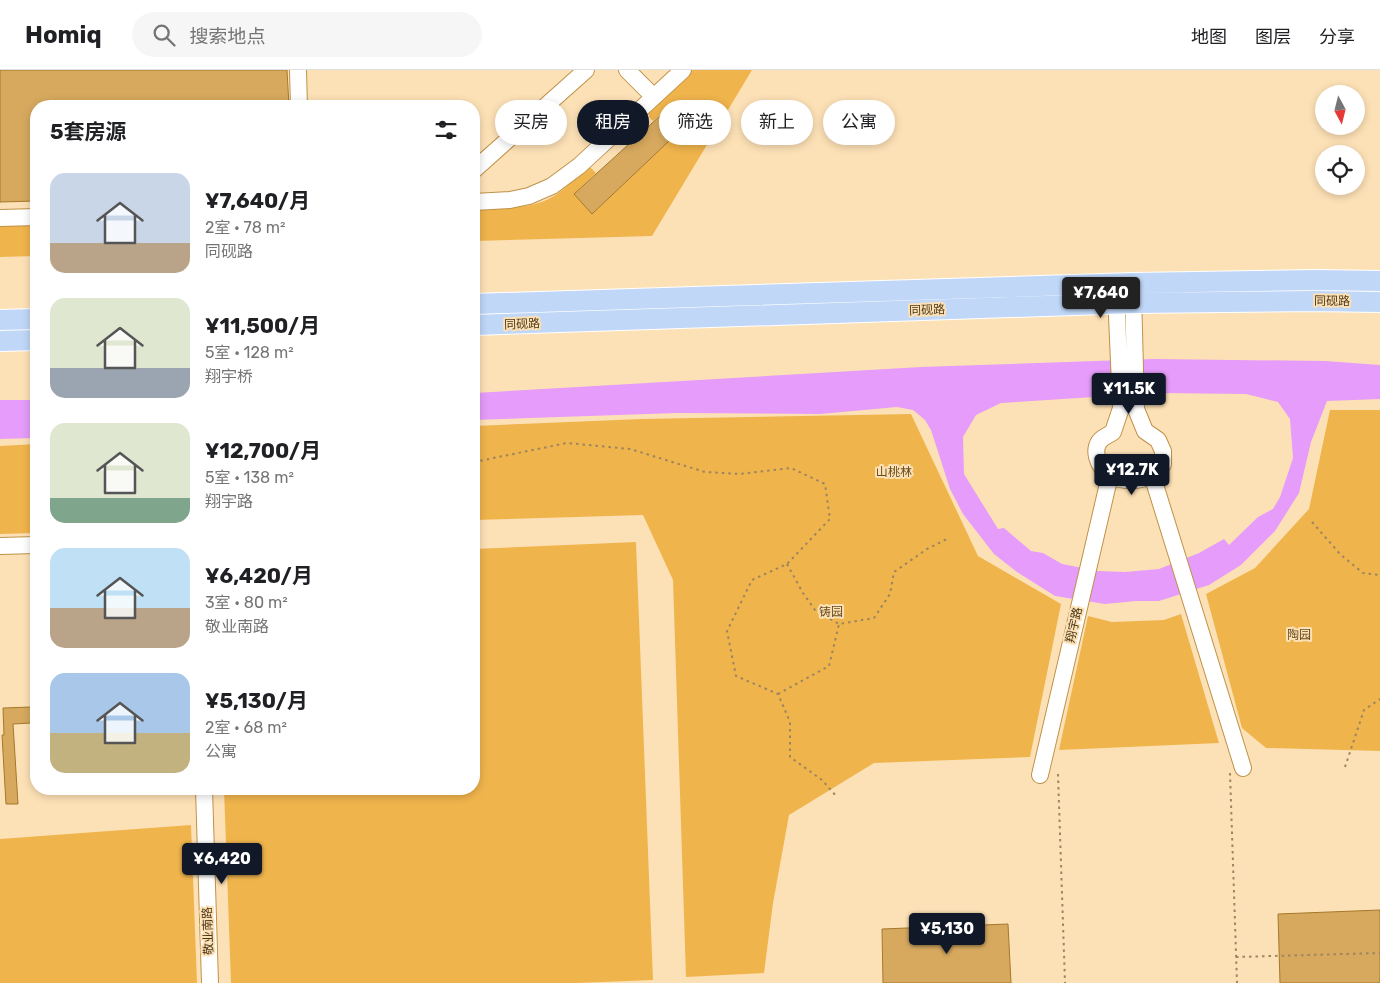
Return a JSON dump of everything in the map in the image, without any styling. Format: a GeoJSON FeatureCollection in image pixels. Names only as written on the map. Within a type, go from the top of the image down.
{"type":"FeatureCollection","features":[{"type":"Feature","properties":{"kind":"main road","name":"同砚路"},"geometry":{"type":"LineString","coordinates":[[480,304],[1124,283],[1380,281]]}},
{"type":"Feature","properties":{"kind":"main road","name":"同砚路"},"geometry":{"type":"LineString","coordinates":[[480,325],[1125,303],[1380,302]]}},
{"type":"Feature","properties":{"kind":"main road"},"geometry":{"type":"LineString","coordinates":[[0,320],[30,319]]}},
{"type":"Feature","properties":{"kind":"main road"},"geometry":{"type":"LineString","coordinates":[[0,341],[30,340]]}},
{"type":"Feature","properties":{"kind":"street"},"geometry":{"type":"LineString","coordinates":[[298,70],[299,100]]}},
{"type":"Feature","properties":{"kind":"street"},"geometry":{"type":"LineString","coordinates":[[480,165],[586,70]]}},
{"type":"Feature","properties":{"kind":"street"},"geometry":{"type":"LineString","coordinates":[[626,70],[654,97]]}},
{"type":"Feature","properties":{"kind":"street"},"geometry":{"type":"LineString","coordinates":[[480,202],[510,200],[529,196],[552,186],[579,166],[683,70]]}},
{"type":"Feature","properties":{"kind":"street"},"geometry":{"type":"LineString","coordinates":[[0,218],[30,217]]}},
{"type":"Feature","properties":{"kind":"street"},"geometry":{"type":"LineString","coordinates":[[1113,432],[1128,409],[1124,283]]}},
{"type":"Feature","properties":{"kind":"street"},"geometry":{"type":"LineString","coordinates":[[1128,409],[1145,431],[1158,440],[1163,451],[1163,464],[1152,475],[1142,479],[1131,481],[1110,475],[1100,464],[1096,454],[1096,446],[1102,438],[1113,432],[1145,431]]}},
{"type":"Feature","properties":{"kind":"street","name":"翔宇路"},"geometry":{"type":"LineString","coordinates":[[1040,775],[1110,475]]}},
{"type":"Feature","properties":{"kind":"street"},"geometry":{"type":"LineString","coordinates":[[1152,475],[1194,610],[1236,768]]}},
{"type":"Feature","properties":{"kind":"street"},"geometry":{"type":"LineString","coordinates":[[0,546],[30,545]]}},
{"type":"Feature","properties":{"kind":"street","name":"敬业南路"},"geometry":{"type":"LineString","coordinates":[[204,795],[210,983]]}},
{"type":"Feature","properties":{"kind":"path"},"geometry":{"type":"LineString","coordinates":[[480,461],[567,443],[630,449],[705,472],[740,474],[790,468],[825,484],[830,519],[787,564],[752,580],[728,631],[736,676],[778,694],[790,722],[790,758],[822,780],[837,797]]}},
{"type":"Feature","properties":{"kind":"path"},"geometry":{"type":"LineString","coordinates":[[1312,522],[1340,554],[1363,573],[1380,576]]}},
{"type":"Feature","properties":{"kind":"path"},"geometry":{"type":"LineString","coordinates":[[787,564],[803,593],[816,610],[839,624],[874,618],[890,594],[894,572],[927,549],[949,538]]}},
{"type":"Feature","properties":{"kind":"path"},"geometry":{"type":"LineString","coordinates":[[778,694],[829,666],[839,624]]}},
{"type":"Feature","properties":{"kind":"path"},"geometry":{"type":"LineString","coordinates":[[1345,767],[1364,710],[1380,699]]}},
{"type":"Feature","properties":{"kind":"path"},"geometry":{"type":"LineString","coordinates":[[1236,768],[1237,983]]}},
{"type":"Feature","properties":{"kind":"path"},"geometry":{"type":"LineString","coordinates":[[1058,774],[1066,983]]}},
{"type":"Feature","properties":{"kind":"path"},"geometry":{"type":"LineString","coordinates":[[1236,957],[1380,952]]}},
{"type":"Feature","properties":{"kind":"green space"},"geometry":{"type":"Polygon","coordinates":[[[692,70],[752,70],[731,105],[731,100],[659,100],[692,70]]]}},
{"type":"Feature","properties":{"kind":"green space"},"geometry":{"type":"Polygon","coordinates":[[[659,100],[659,116],[653,121],[650,118],[649,109],[659,100]]]}},
{"type":"Feature","properties":{"kind":"green space"},"geometry":{"type":"Polygon","coordinates":[[[665,145],[707,145],[652,236],[480,241],[480,209],[526,206],[545,201],[562,190],[586,168],[591,168],[596,173],[574,194],[592,214],[665,145]]]}},
{"type":"Feature","properties":{"kind":"green space"},"geometry":{"type":"Polygon","coordinates":[[[30,223],[30,256],[0,257],[0,224],[30,223]]]}},
{"type":"Feature","properties":{"kind":"green space","name":"陶园"},"geometry":{"type":"Polygon","coordinates":[[[1330,410],[1380,410],[1380,751],[1266,748],[1242,728],[1206,594],[1255,568],[1309,509],[1330,410]]]}},
{"type":"Feature","properties":{"kind":"green space","name":"铸园"},"geometry":{"type":"Polygon","coordinates":[[[911,414],[978,556],[1061,604],[1030,757],[874,763],[789,815],[773,903],[764,973],[686,977],[673,580],[643,515],[480,520],[480,426],[642,419],[911,414]]]}},
{"type":"Feature","properties":{"kind":"green space"},"geometry":{"type":"Polygon","coordinates":[[[30,444],[30,533],[0,534],[0,446],[30,444]]]}},
{"type":"Feature","properties":{"kind":"green space"},"geometry":{"type":"Polygon","coordinates":[[[636,542],[653,980],[577,983],[231,983],[224,795],[480,795],[480,549],[636,542]]]}},
{"type":"Feature","properties":{"kind":"green space"},"geometry":{"type":"Polygon","coordinates":[[[1181,614],[1219,743],[1059,750],[1088,616],[1112,622],[1164,620],[1181,614]]]}},
{"type":"Feature","properties":{"kind":"green space"},"geometry":{"type":"Polygon","coordinates":[[[191,825],[197,983],[0,983],[0,839],[191,825]]]}},
{"type":"Feature","properties":{"kind":"shaded area"},"geometry":{"type":"Polygon","coordinates":[[[1153,359],[1325,361],[1380,365],[1380,399],[1327,401],[1311,442],[1299,493],[1275,531],[1241,565],[1209,585],[1159,601],[1105,604],[1055,596],[1017,572],[994,554],[963,514],[950,489],[931,430],[925,420],[913,410],[897,407],[820,414],[677,413],[480,420],[480,393],[921,367],[1153,359]],[[1157,393],[1001,403],[976,415],[963,437],[964,474],[998,529],[1004,528],[1031,551],[1043,553],[1062,564],[1098,571],[1125,572],[1159,569],[1199,553],[1224,539],[1229,545],[1258,517],[1273,509],[1280,497],[1293,458],[1290,419],[1278,402],[1246,394],[1157,393]]]}},
{"type":"Feature","properties":{"kind":"shaded area"},"geometry":{"type":"Polygon","coordinates":[[[0,400],[30,400],[30,438],[0,439],[0,400]]]}},
{"type":"Feature","properties":{"kind":"building"},"geometry":{"type":"Polygon","coordinates":[[[0,70],[287,70],[289,100],[30,100],[30,201],[0,202],[0,70]]]}},
{"type":"Feature","properties":{"kind":"building"},"geometry":{"type":"Polygon","coordinates":[[[659,117],[659,145],[665,145],[592,214],[574,194],[628,145],[649,145],[649,126],[659,117]]]}},
{"type":"Feature","properties":{"kind":"building"},"geometry":{"type":"Polygon","coordinates":[[[30,707],[30,723],[13,724],[18,804],[6,804],[2,735],[4,735],[3,708],[30,707]]]}},
{"type":"Feature","properties":{"kind":"building"},"geometry":{"type":"Polygon","coordinates":[[[1380,910],[1380,983],[1280,983],[1278,914],[1380,910]]]}},
{"type":"Feature","properties":{"kind":"building"},"geometry":{"type":"Polygon","coordinates":[[[1008,924],[1011,983],[883,983],[882,929],[1008,924]]]}},
{"type":"Feature","properties":{"kind":"park label","name":"山桃林"},"geometry":{"type":"Point","coordinates":[894,472]}}]}
